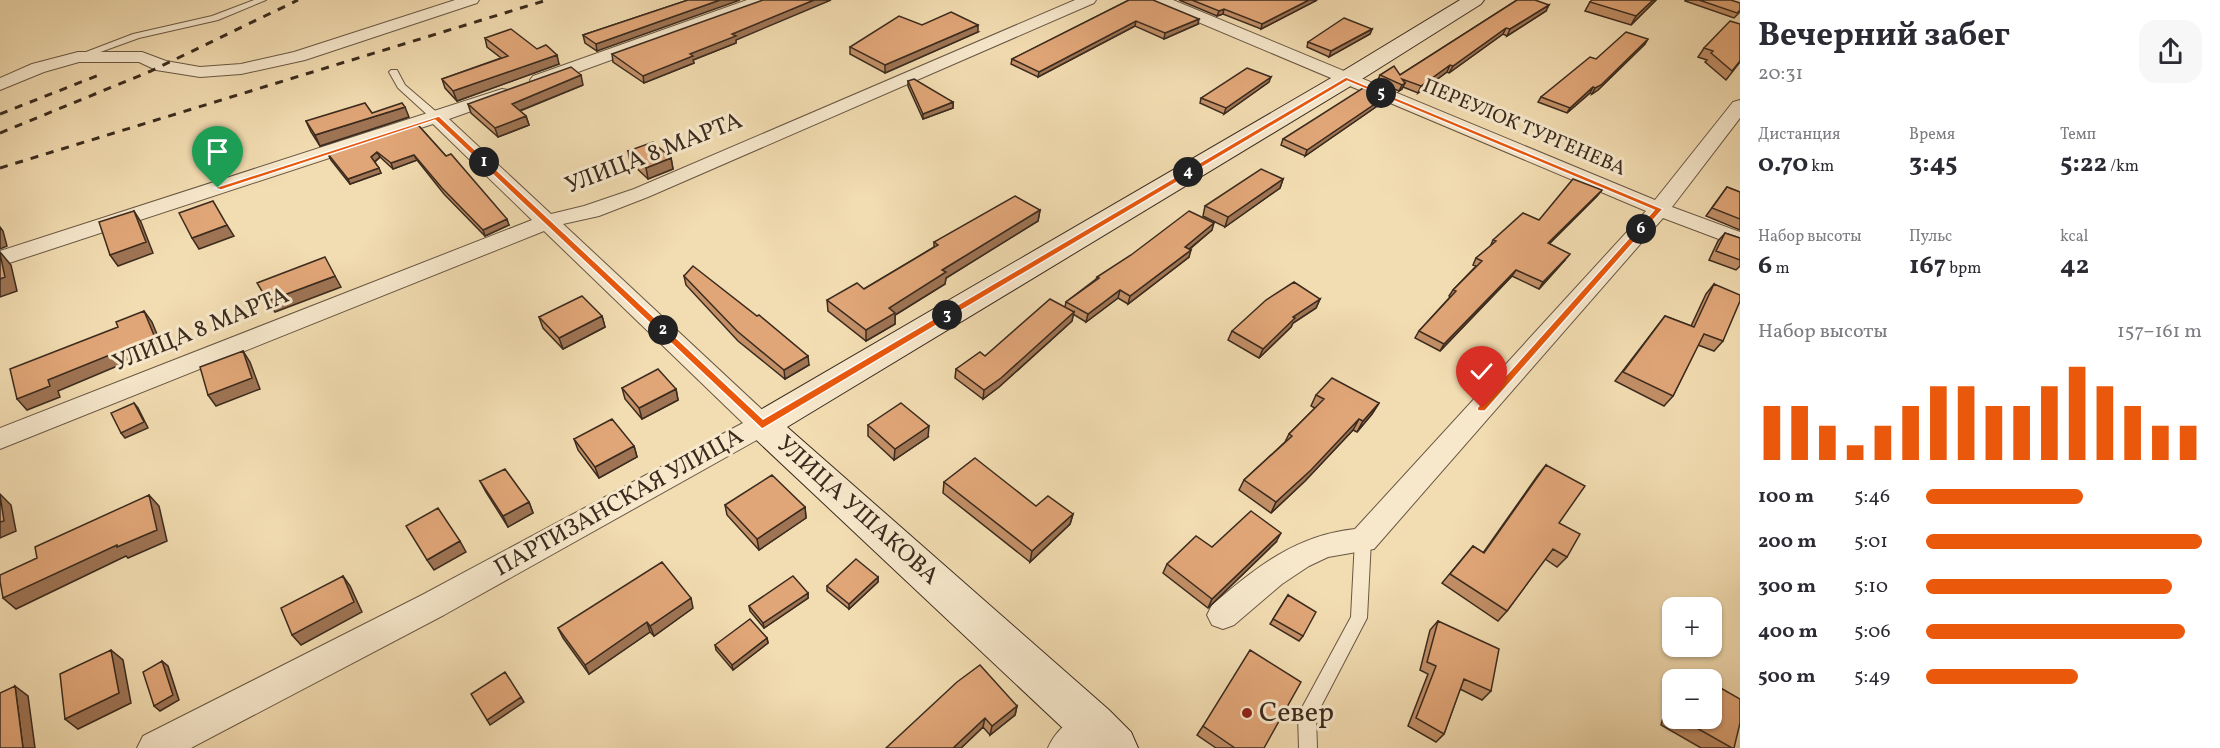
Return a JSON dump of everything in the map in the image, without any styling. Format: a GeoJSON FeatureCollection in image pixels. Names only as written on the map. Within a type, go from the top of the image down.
{"type":"FeatureCollection","features":[{"type":"Feature","properties":{"kind":"street"},"geometry":{"type":"LineString","coordinates":[[0,85],[38,68],[78,57],[142,57],[162,66],[200,72],[241,69],[299,56],[471,0]]}},
{"type":"Feature","properties":{"kind":"street"},"geometry":{"type":"LineString","coordinates":[[0,259],[436,117],[762,0]]}},
{"type":"Feature","properties":{"kind":"street","name":"УЛИЦА 8 МАРТА"},"geometry":{"type":"LineString","coordinates":[[0,439],[549,222],[591,211],[641,193],[1088,0]]}},
{"type":"Feature","properties":{"kind":"street","name":"ПЕРЕУЛОК ТУРГЕНЕВА"},"geometry":{"type":"LineString","coordinates":[[1159,0],[1659,209],[1740,240]]}},
{"type":"Feature","properties":{"kind":"street","name":"ПАРТИЗАНСКАЯ УЛИЦА"},"geometry":{"type":"LineString","coordinates":[[155,748],[433,605],[762,425],[1346,79],[1474,0]]}},
{"type":"Feature","properties":{"kind":"street"},"geometry":{"type":"LineString","coordinates":[[1734,0],[1740,2]]}},
{"type":"Feature","properties":{"kind":"street"},"geometry":{"type":"LineString","coordinates":[[1223,615],[1258,585],[1298,558],[1327,545],[1363,540],[1659,209],[1740,106]]}},
{"type":"Feature","properties":{"kind":"street","name":"УЛИЦА УШАКОВА"},"geometry":{"type":"LineString","coordinates":[[436,117],[1092,740]]}},
{"type":"Feature","properties":{"kind":"lane"},"geometry":{"type":"LineString","coordinates":[[78,57],[136,36],[215,18],[262,0]]}},
{"type":"Feature","properties":{"kind":"lane","name":"УЛИЦА УШАКОВА"},"geometry":{"type":"LineString","coordinates":[[394,72],[401,86],[436,117]]}},
{"type":"Feature","properties":{"kind":"lane"},"geometry":{"type":"LineString","coordinates":[[1308,748],[1307,715],[1359,618],[1363,540]]}},
{"type":"Feature","properties":{"kind":"building"},"geometry":{"type":"Polygon","coordinates":[[[688,0],[720,0],[596,44],[583,35],[688,0]]]}},
{"type":"Feature","properties":{"kind":"building"},"geometry":{"type":"Polygon","coordinates":[[[763,0],[814,0],[732,34],[736,36],[643,76],[612,54],[763,0]]]}},
{"type":"Feature","properties":{"kind":"building"},"geometry":{"type":"Polygon","coordinates":[[[1129,0],[1153,0],[1199,19],[1165,33],[1136,21],[1039,72],[1012,59],[1129,0]]]}},
{"type":"Feature","properties":{"kind":"building"},"geometry":{"type":"Polygon","coordinates":[[[1192,0],[1309,0],[1262,24],[1224,9],[1219,11],[1192,0]]]}},
{"type":"Feature","properties":{"kind":"building"},"geometry":{"type":"Polygon","coordinates":[[[1517,0],[1535,0],[1549,5],[1510,29],[1506,28],[1421,86],[1402,79],[1405,83],[1402,85],[1380,75],[1394,66],[1400,75],[1517,0]]]}},
{"type":"Feature","properties":{"kind":"building"},"geometry":{"type":"Polygon","coordinates":[[[1592,0],[1653,0],[1636,16],[1590,2],[1592,0]]]}},
{"type":"Feature","properties":{"kind":"building"},"geometry":{"type":"Polygon","coordinates":[[[1699,0],[1731,0],[1740,3],[1740,10],[1737,13],[1699,0]]]}},
{"type":"Feature","properties":{"kind":"building"},"geometry":{"type":"Polygon","coordinates":[[[951,12],[978,25],[885,65],[850,47],[899,16],[922,25],[951,12]]]}},
{"type":"Feature","properties":{"kind":"building"},"geometry":{"type":"Polygon","coordinates":[[[1344,18],[1372,29],[1331,51],[1308,42],[1344,18]]]}},
{"type":"Feature","properties":{"kind":"building"},"geometry":{"type":"Polygon","coordinates":[[[1730,21],[1740,24],[1740,61],[1732,71],[1711,53],[1713,51],[1704,48],[1730,21]]]}},
{"type":"Feature","properties":{"kind":"building"},"geometry":{"type":"Polygon","coordinates":[[[511,29],[537,49],[546,45],[557,55],[453,91],[442,79],[508,56],[485,38],[511,29]]]}},
{"type":"Feature","properties":{"kind":"building"},"geometry":{"type":"Polygon","coordinates":[[[1626,32],[1648,39],[1601,85],[1593,87],[1570,108],[1541,97],[1590,57],[1596,59],[1626,32]]]}},
{"type":"Feature","properties":{"kind":"building"},"geometry":{"type":"Polygon","coordinates":[[[571,67],[581,75],[512,104],[526,116],[495,128],[468,104],[571,67]]]}},
{"type":"Feature","properties":{"kind":"building"},"geometry":{"type":"Polygon","coordinates":[[[1247,68],[1271,77],[1226,108],[1201,98],[1247,68]]]}},
{"type":"Feature","properties":{"kind":"building"},"geometry":{"type":"Polygon","coordinates":[[[914,79],[953,102],[923,114],[908,81],[914,79]]]}},
{"type":"Feature","properties":{"kind":"building"},"geometry":{"type":"Polygon","coordinates":[[[1363,88],[1385,97],[1307,150],[1283,139],[1363,88]]]}},
{"type":"Feature","properties":{"kind":"building"},"geometry":{"type":"Polygon","coordinates":[[[365,103],[372,113],[402,103],[405,107],[315,135],[306,121],[365,103]]]}},
{"type":"Feature","properties":{"kind":"building"},"geometry":{"type":"Polygon","coordinates":[[[418,125],[446,156],[451,154],[507,219],[483,230],[414,155],[391,163],[377,152],[371,157],[379,168],[348,179],[328,154],[418,125]]]}},
{"type":"Feature","properties":{"kind":"building"},"geometry":{"type":"Polygon","coordinates":[[[653,142],[671,158],[646,168],[628,151],[653,142]]]}},
{"type":"Feature","properties":{"kind":"building"},"geometry":{"type":"Polygon","coordinates":[[[1261,169],[1283,179],[1228,217],[1205,206],[1261,169]]]}},
{"type":"Feature","properties":{"kind":"building"},"geometry":{"type":"Polygon","coordinates":[[[1573,179],[1602,190],[1548,243],[1570,254],[1543,282],[1516,270],[1444,344],[1419,331],[1456,291],[1453,290],[1482,261],[1476,258],[1496,241],[1493,240],[1523,213],[1539,220],[1573,179]]]}},
{"type":"Feature","properties":{"kind":"building"},"geometry":{"type":"Polygon","coordinates":[[[1727,187],[1740,192],[1740,219],[1712,208],[1727,187]]]}},
{"type":"Feature","properties":{"kind":"building"},"geometry":{"type":"Polygon","coordinates":[[[1015,196],[1040,210],[942,270],[946,272],[889,308],[895,313],[866,330],[827,300],[857,283],[864,289],[938,245],[934,242],[1015,196]]]}},
{"type":"Feature","properties":{"kind":"building"},"geometry":{"type":"Polygon","coordinates":[[[213,201],[227,225],[192,238],[179,213],[213,201]]]}},
{"type":"Feature","properties":{"kind":"building"},"geometry":{"type":"Polygon","coordinates":[[[134,211],[146,242],[110,255],[99,222],[134,211]]]}},
{"type":"Feature","properties":{"kind":"building"},"geometry":{"type":"Polygon","coordinates":[[[1189,211],[1214,223],[1185,247],[1191,250],[1130,296],[1120,290],[1088,314],[1066,302],[1099,278],[1097,277],[1131,255],[1189,211]]]}},
{"type":"Feature","properties":{"kind":"building"},"geometry":{"type":"Polygon","coordinates":[[[1725,233],[1740,238],[1740,260],[1716,251],[1725,233]]]}},
{"type":"Feature","properties":{"kind":"building"},"geometry":{"type":"Polygon","coordinates":[[[0,254],[5,277],[0,279],[0,254]]]}},
{"type":"Feature","properties":{"kind":"building"},"geometry":{"type":"Polygon","coordinates":[[[325,257],[335,276],[268,301],[257,283],[325,257]]]}},
{"type":"Feature","properties":{"kind":"building"},"geometry":{"type":"Polygon","coordinates":[[[693,266],[757,316],[759,315],[808,356],[784,370],[737,331],[684,276],[693,266]]]}},
{"type":"Feature","properties":{"kind":"building"},"geometry":{"type":"Polygon","coordinates":[[[1294,282],[1320,299],[1293,317],[1295,318],[1263,349],[1232,331],[1266,300],[1294,282]]]}},
{"type":"Feature","properties":{"kind":"building"},"geometry":{"type":"Polygon","coordinates":[[[1714,284],[1740,295],[1740,301],[1723,341],[1704,334],[1673,396],[1623,372],[1665,316],[1694,327],[1714,284]]]}},
{"type":"Feature","properties":{"kind":"building"},"geometry":{"type":"Polygon","coordinates":[[[582,296],[602,316],[559,338],[539,317],[582,296]]]}},
{"type":"Feature","properties":{"kind":"building"},"geometry":{"type":"Polygon","coordinates":[[[1050,299],[1074,312],[1001,378],[984,390],[956,369],[980,352],[985,356],[1050,299]]]}},
{"type":"Feature","properties":{"kind":"building"},"geometry":{"type":"Polygon","coordinates":[[[144,311],[156,340],[128,351],[127,348],[48,380],[50,386],[17,399],[10,369],[118,327],[116,322],[144,311]]]}},
{"type":"Feature","properties":{"kind":"building"},"geometry":{"type":"Polygon","coordinates":[[[243,351],[252,378],[208,395],[200,367],[243,351]]]}},
{"type":"Feature","properties":{"kind":"building"},"geometry":{"type":"Polygon","coordinates":[[[658,369],[676,389],[639,408],[622,388],[658,369]]]}},
{"type":"Feature","properties":{"kind":"building"},"geometry":{"type":"Polygon","coordinates":[[[1332,378],[1379,403],[1363,421],[1359,419],[1311,470],[1276,502],[1244,480],[1292,436],[1289,434],[1324,399],[1316,395],[1332,378]]]}},
{"type":"Feature","properties":{"kind":"building"},"geometry":{"type":"Polygon","coordinates":[[[134,403],[144,422],[121,433],[111,413],[134,403]]]}},
{"type":"Feature","properties":{"kind":"building"},"geometry":{"type":"Polygon","coordinates":[[[901,403],[929,426],[895,449],[868,425],[901,403]]]}},
{"type":"Feature","properties":{"kind":"building"},"geometry":{"type":"Polygon","coordinates":[[[612,419],[634,446],[595,467],[574,439],[612,419]]]}},
{"type":"Feature","properties":{"kind":"building"},"geometry":{"type":"Polygon","coordinates":[[[975,458],[1036,506],[1048,496],[1073,514],[1032,551],[944,482],[975,458]]]}},
{"type":"Feature","properties":{"kind":"building"},"geometry":{"type":"Polygon","coordinates":[[[1546,465],[1585,486],[1559,523],[1580,534],[1567,557],[1553,549],[1507,611],[1450,574],[1473,546],[1484,553],[1546,465]]]}},
{"type":"Feature","properties":{"kind":"building"},"geometry":{"type":"Polygon","coordinates":[[[505,469],[529,502],[503,516],[480,481],[505,469]]]}},
{"type":"Feature","properties":{"kind":"building"},"geometry":{"type":"Polygon","coordinates":[[[772,475],[805,507],[757,539],[725,505],[772,475]]]}},
{"type":"Feature","properties":{"kind":"building"},"geometry":{"type":"Polygon","coordinates":[[[0,495],[4,521],[0,522],[0,495]]]}},
{"type":"Feature","properties":{"kind":"building"},"geometry":{"type":"Polygon","coordinates":[[[149,495],[157,530],[117,547],[117,545],[3,598],[0,575],[37,558],[35,547],[149,495]]]}},
{"type":"Feature","properties":{"kind":"building"},"geometry":{"type":"Polygon","coordinates":[[[438,508],[460,541],[427,560],[406,526],[438,508]]]}},
{"type":"Feature","properties":{"kind":"building"},"geometry":{"type":"Polygon","coordinates":[[[1251,511],[1281,533],[1212,599],[1167,564],[1196,536],[1212,547],[1251,511]]]}},
{"type":"Feature","properties":{"kind":"building"},"geometry":{"type":"Polygon","coordinates":[[[856,559],[878,577],[849,604],[827,586],[856,559]]]}},
{"type":"Feature","properties":{"kind":"building"},"geometry":{"type":"Polygon","coordinates":[[[662,562],[691,598],[650,626],[647,622],[585,665],[558,628],[662,562]]]}},
{"type":"Feature","properties":{"kind":"building"},"geometry":{"type":"Polygon","coordinates":[[[343,576],[354,602],[292,635],[281,608],[343,576]]]}},
{"type":"Feature","properties":{"kind":"building"},"geometry":{"type":"Polygon","coordinates":[[[793,576],[808,593],[763,623],[749,606],[793,576]]]}},
{"type":"Feature","properties":{"kind":"building"},"geometry":{"type":"Polygon","coordinates":[[[1288,595],[1316,612],[1303,636],[1273,619],[1288,595]]]}},
{"type":"Feature","properties":{"kind":"building"},"geometry":{"type":"Polygon","coordinates":[[[750,619],[767,638],[732,665],[715,645],[750,619]]]}},
{"type":"Feature","properties":{"kind":"building"},"geometry":{"type":"Polygon","coordinates":[[[1438,621],[1499,649],[1491,691],[1464,679],[1444,734],[1416,718],[1436,666],[1427,662],[1438,621]]]}},
{"type":"Feature","properties":{"kind":"building"},"geometry":{"type":"Polygon","coordinates":[[[111,650],[119,693],[65,719],[60,674],[111,650]]]}},
{"type":"Feature","properties":{"kind":"building"},"geometry":{"type":"Polygon","coordinates":[[[1250,650],[1301,682],[1264,748],[1235,748],[1203,726],[1250,650]]]}},
{"type":"Feature","properties":{"kind":"building"},"geometry":{"type":"Polygon","coordinates":[[[162,661],[173,695],[154,706],[143,672],[162,661]]]}},
{"type":"Feature","properties":{"kind":"building"},"geometry":{"type":"Polygon","coordinates":[[[980,665],[1017,706],[992,726],[985,718],[953,748],[886,748],[957,682],[980,665]]]}},
{"type":"Feature","properties":{"kind":"building"},"geometry":{"type":"Polygon","coordinates":[[[505,672],[521,697],[487,720],[471,694],[505,672]]]}},
{"type":"Feature","properties":{"kind":"building"},"geometry":{"type":"Polygon","coordinates":[[[15,686],[23,748],[0,748],[0,693],[15,686]]]}},
{"type":"Feature","properties":{"kind":"building"},"geometry":{"type":"Polygon","coordinates":[[[1722,689],[1740,699],[1740,723],[1734,748],[1698,729],[1722,729],[1722,689]]]}},
{"type":"Feature","properties":{"kind":"railway"},"geometry":{"type":"LineString","coordinates":[[0,133],[151,71],[298,0]]}},
{"type":"Feature","properties":{"kind":"railway"},"geometry":{"type":"LineString","coordinates":[[0,168],[547,0]]}},
{"type":"Feature","properties":{"kind":"railway"},"geometry":{"type":"LineString","coordinates":[[0,114],[104,73]]}},
{"type":"Feature","properties":{"kind":"place","name":"Север"},"geometry":{"type":"Point","coordinates":[1247,713]}},
{"type":"Feature","properties":{"kind":"route"},"geometry":{"type":"LineString","coordinates":[[218,188],[436,117],[762,425],[1346,79],[1659,209],[1482,408]]}}]}
